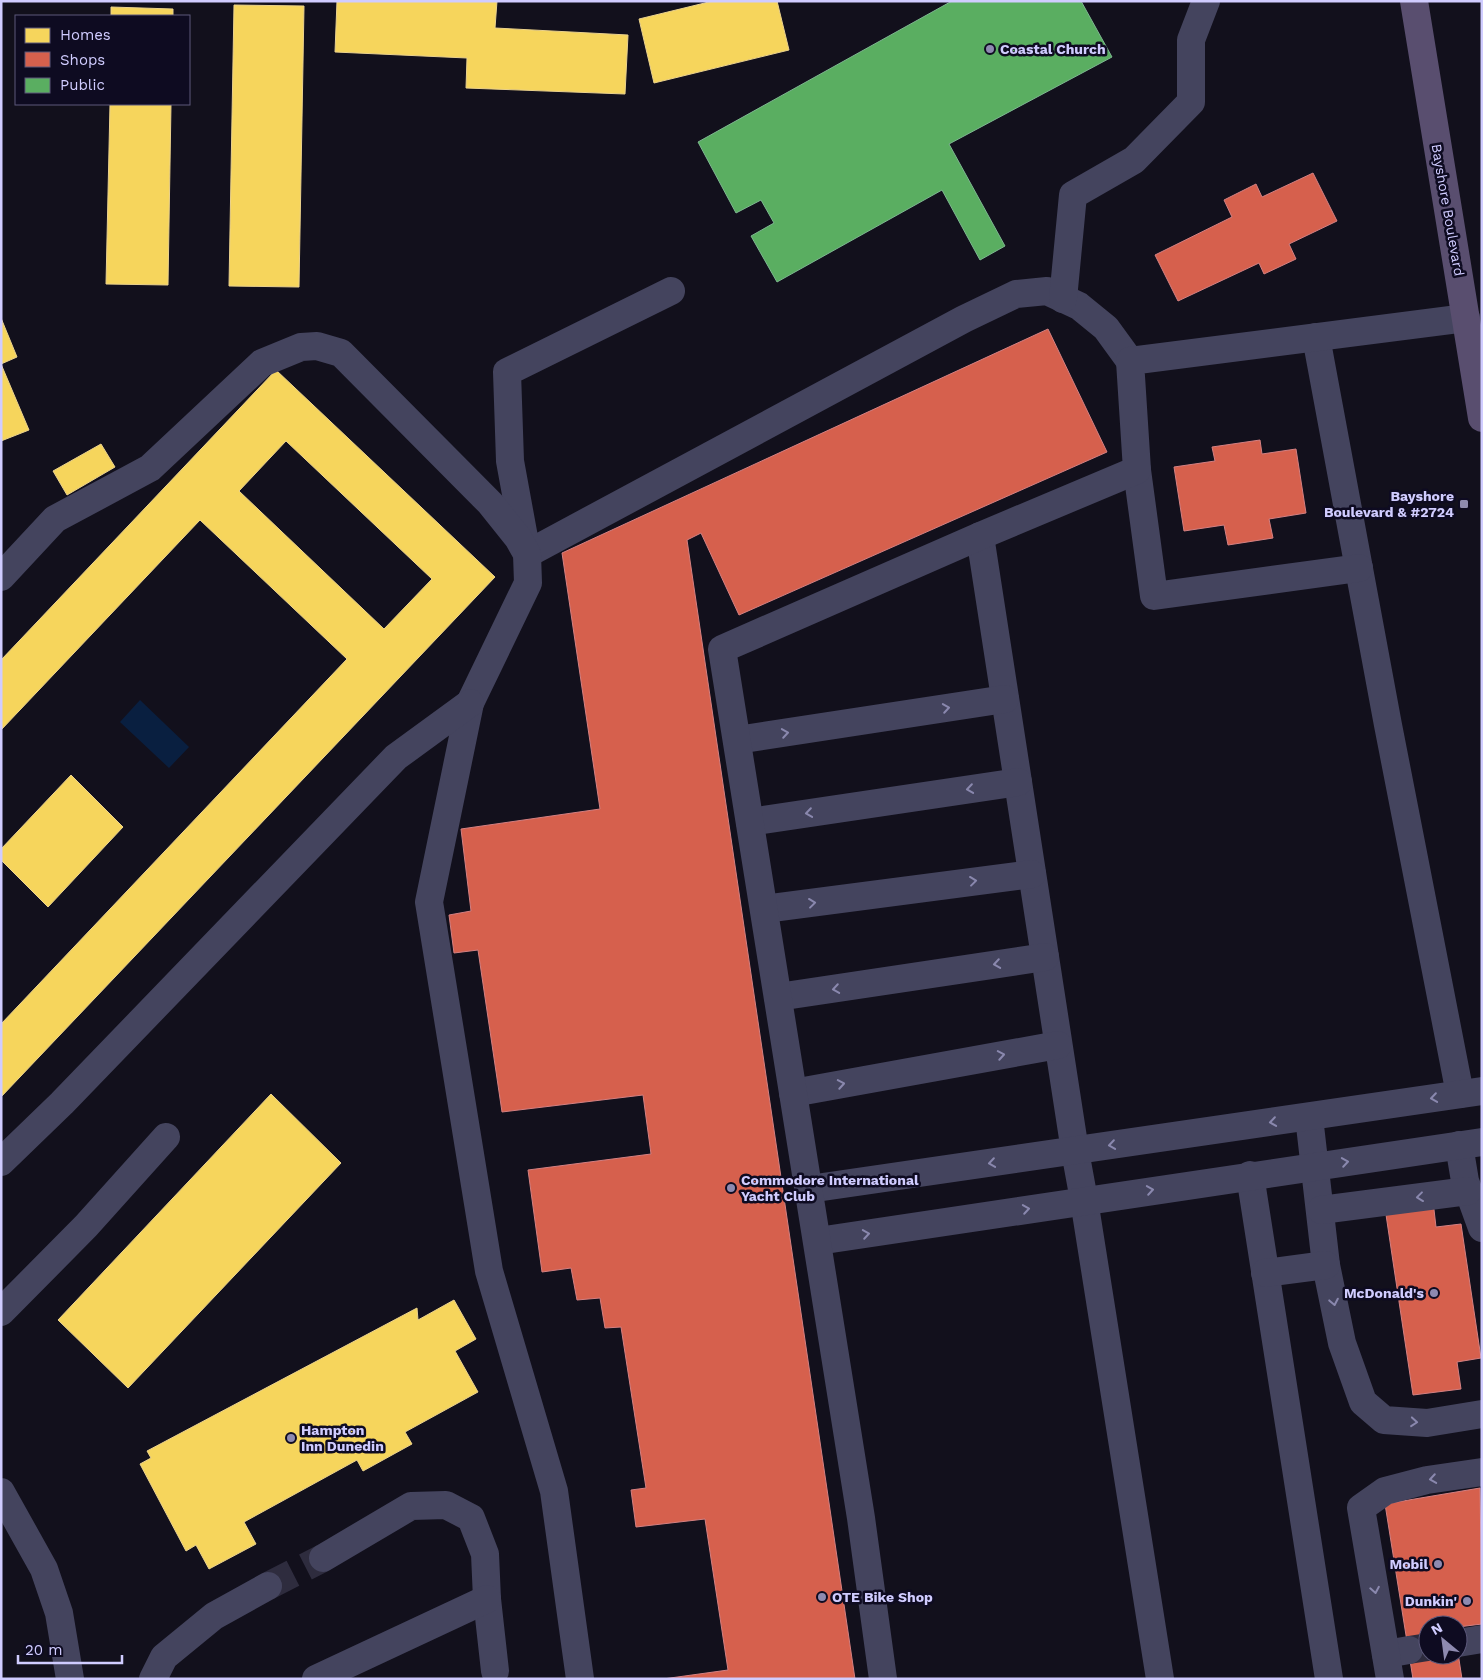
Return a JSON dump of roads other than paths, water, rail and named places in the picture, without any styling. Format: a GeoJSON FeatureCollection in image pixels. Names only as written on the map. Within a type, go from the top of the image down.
{"type":"FeatureCollection","features":[{"type":"Feature","properties":{"kind":"main road","name":"Bayshore Boulevard"},"geometry":{"type":"LineString","coordinates":[[1414,1],[1482,418]]}},
{"type":"Feature","properties":{"kind":"street"},"geometry":{"type":"LineString","coordinates":[[1063,299],[1073,195],[1134,160],[1192,102],[1191,40],[1206,1]]}},
{"type":"Feature","properties":{"kind":"street"},"geometry":{"type":"LineString","coordinates":[[580,1679],[554,1491],[489,1271],[429,902],[470,703],[528,583],[527,554],[510,461],[507,372],[671,291]]}},
{"type":"Feature","properties":{"kind":"street"},"geometry":{"type":"LineString","coordinates":[[527,554],[964,319],[1016,294],[1048,291],[1079,306],[1106,328],[1130,361],[1137,470],[1154,596],[1359,568]]}},
{"type":"Feature","properties":{"kind":"street"},"geometry":{"type":"LineString","coordinates":[[1130,361],[1466,318]]}},
{"type":"Feature","properties":{"kind":"street"},"geometry":{"type":"LineString","coordinates":[[809,1189],[1471,1092],[1359,568],[1316,337]]}},
{"type":"Feature","properties":{"kind":"street"},"geometry":{"type":"LineString","coordinates":[[1,546],[150,468],[262,363],[301,347],[317,346],[341,353],[490,503],[518,538],[527,554]]}},
{"type":"Feature","properties":{"kind":"street"},"geometry":{"type":"LineString","coordinates":[[883,1679],[861,1518],[818,1241],[722,649],[980,536],[1137,470]]}},
{"type":"Feature","properties":{"kind":"street"},"geometry":{"type":"LineString","coordinates":[[1,577],[55,519]]}},
{"type":"Feature","properties":{"kind":"street"},"geometry":{"type":"LineString","coordinates":[[980,536],[1058,1045],[1160,1679]]}},
{"type":"Feature","properties":{"kind":"street"},"geometry":{"type":"LineString","coordinates":[[737,740],[1005,699]]}},
{"type":"Feature","properties":{"kind":"street"},"geometry":{"type":"LineString","coordinates":[[1,1162],[62,1103],[396,757],[470,703]]}},
{"type":"Feature","properties":{"kind":"street"},"geometry":{"type":"LineString","coordinates":[[750,822],[1018,782]]}},
{"type":"Feature","properties":{"kind":"street"},"geometry":{"type":"LineString","coordinates":[[764,909],[1032,874]]}},
{"type":"Feature","properties":{"kind":"street"},"geometry":{"type":"LineString","coordinates":[[778,997],[1045,957]]}},
{"type":"Feature","properties":{"kind":"street"},"geometry":{"type":"LineString","coordinates":[[793,1093],[1058,1045]]}},
{"type":"Feature","properties":{"kind":"street"},"geometry":{"type":"LineString","coordinates":[[1309,1117],[1326,1265],[1342,1343],[1363,1402],[1384,1420],[1427,1423],[1482,1414]]}},
{"type":"Feature","properties":{"kind":"street"},"geometry":{"type":"LineString","coordinates":[[1,1312],[86,1226],[166,1137]]}},
{"type":"Feature","properties":{"kind":"street"},"geometry":{"type":"LineString","coordinates":[[818,1241],[1470,1143],[1468,1191],[1482,1228]]}},
{"type":"Feature","properties":{"kind":"street"},"geometry":{"type":"LineString","coordinates":[[1250,1175],[1329,1679]]}},
{"type":"Feature","properties":{"kind":"street"},"geometry":{"type":"LineString","coordinates":[[1320,1210],[1468,1191]]}},
{"type":"Feature","properties":{"kind":"street"},"geometry":{"type":"LineString","coordinates":[[1265,1273],[1326,1265]]}},
{"type":"Feature","properties":{"kind":"street"},"geometry":{"type":"LineString","coordinates":[[1395,1661],[1361,1508],[1385,1491],[1427,1480],[1482,1472]]}},
{"type":"Feature","properties":{"kind":"street"},"geometry":{"type":"LineString","coordinates":[[1,1492],[44,1569],[59,1613],[70,1679]]}},
{"type":"Feature","properties":{"kind":"street"},"geometry":{"type":"LineString","coordinates":[[323,1558],[411,1506],[446,1505],[471,1518],[485,1554],[487,1599],[495,1671]]}},
{"type":"Feature","properties":{"kind":"street"},"geometry":{"type":"LineString","coordinates":[[153,1679],[164,1657],[214,1616],[268,1586]]}},
{"type":"Feature","properties":{"kind":"street"},"geometry":{"type":"LineString","coordinates":[[316,1679],[487,1599]]}},
{"type":"Feature","properties":{"kind":"street"},"geometry":{"type":"LineString","coordinates":[[1468,1641],[1482,1639]]}},
{"type":"Feature","properties":{"kind":"water"},"geometry":{"type":"Polygon","coordinates":[[[140,700],[189,747],[169,768],[120,722],[140,700]]]}},
{"type":"Feature","properties":{"kind":"tunnel"},"geometry":{"type":"LineString","coordinates":[[268,1586],[323,1558]]}},
{"type":"Feature","properties":{"kind":"tunnel"},"geometry":{"type":"LineString","coordinates":[[1409,1650],[1418,1649]]}},
{"type":"Feature","properties":{"kind":"place","name":"Coastal Church"},"geometry":{"type":"Point","coordinates":[990,49]}},
{"type":"Feature","properties":{"kind":"place","name":"Bayshore Boulevard & #2724"},"geometry":{"type":"Point","coordinates":[1464,504]}},
{"type":"Feature","properties":{"kind":"place","name":"Commodore International Yacht Club"},"geometry":{"type":"Point","coordinates":[731,1188]}},
{"type":"Feature","properties":{"kind":"place","name":"McDonald's"},"geometry":{"type":"Point","coordinates":[1434,1293]}},
{"type":"Feature","properties":{"kind":"place","name":"Hampton Inn Dunedin"},"geometry":{"type":"Point","coordinates":[291,1438]}},
{"type":"Feature","properties":{"kind":"place","name":"Mobil"},"geometry":{"type":"Point","coordinates":[1438,1564]}},
{"type":"Feature","properties":{"kind":"place","name":"OTE Bike Shop"},"geometry":{"type":"Point","coordinates":[822,1597]}},
{"type":"Feature","properties":{"kind":"place","name":"Dunkin'"},"geometry":{"type":"Point","coordinates":[1467,1601]}}]}
